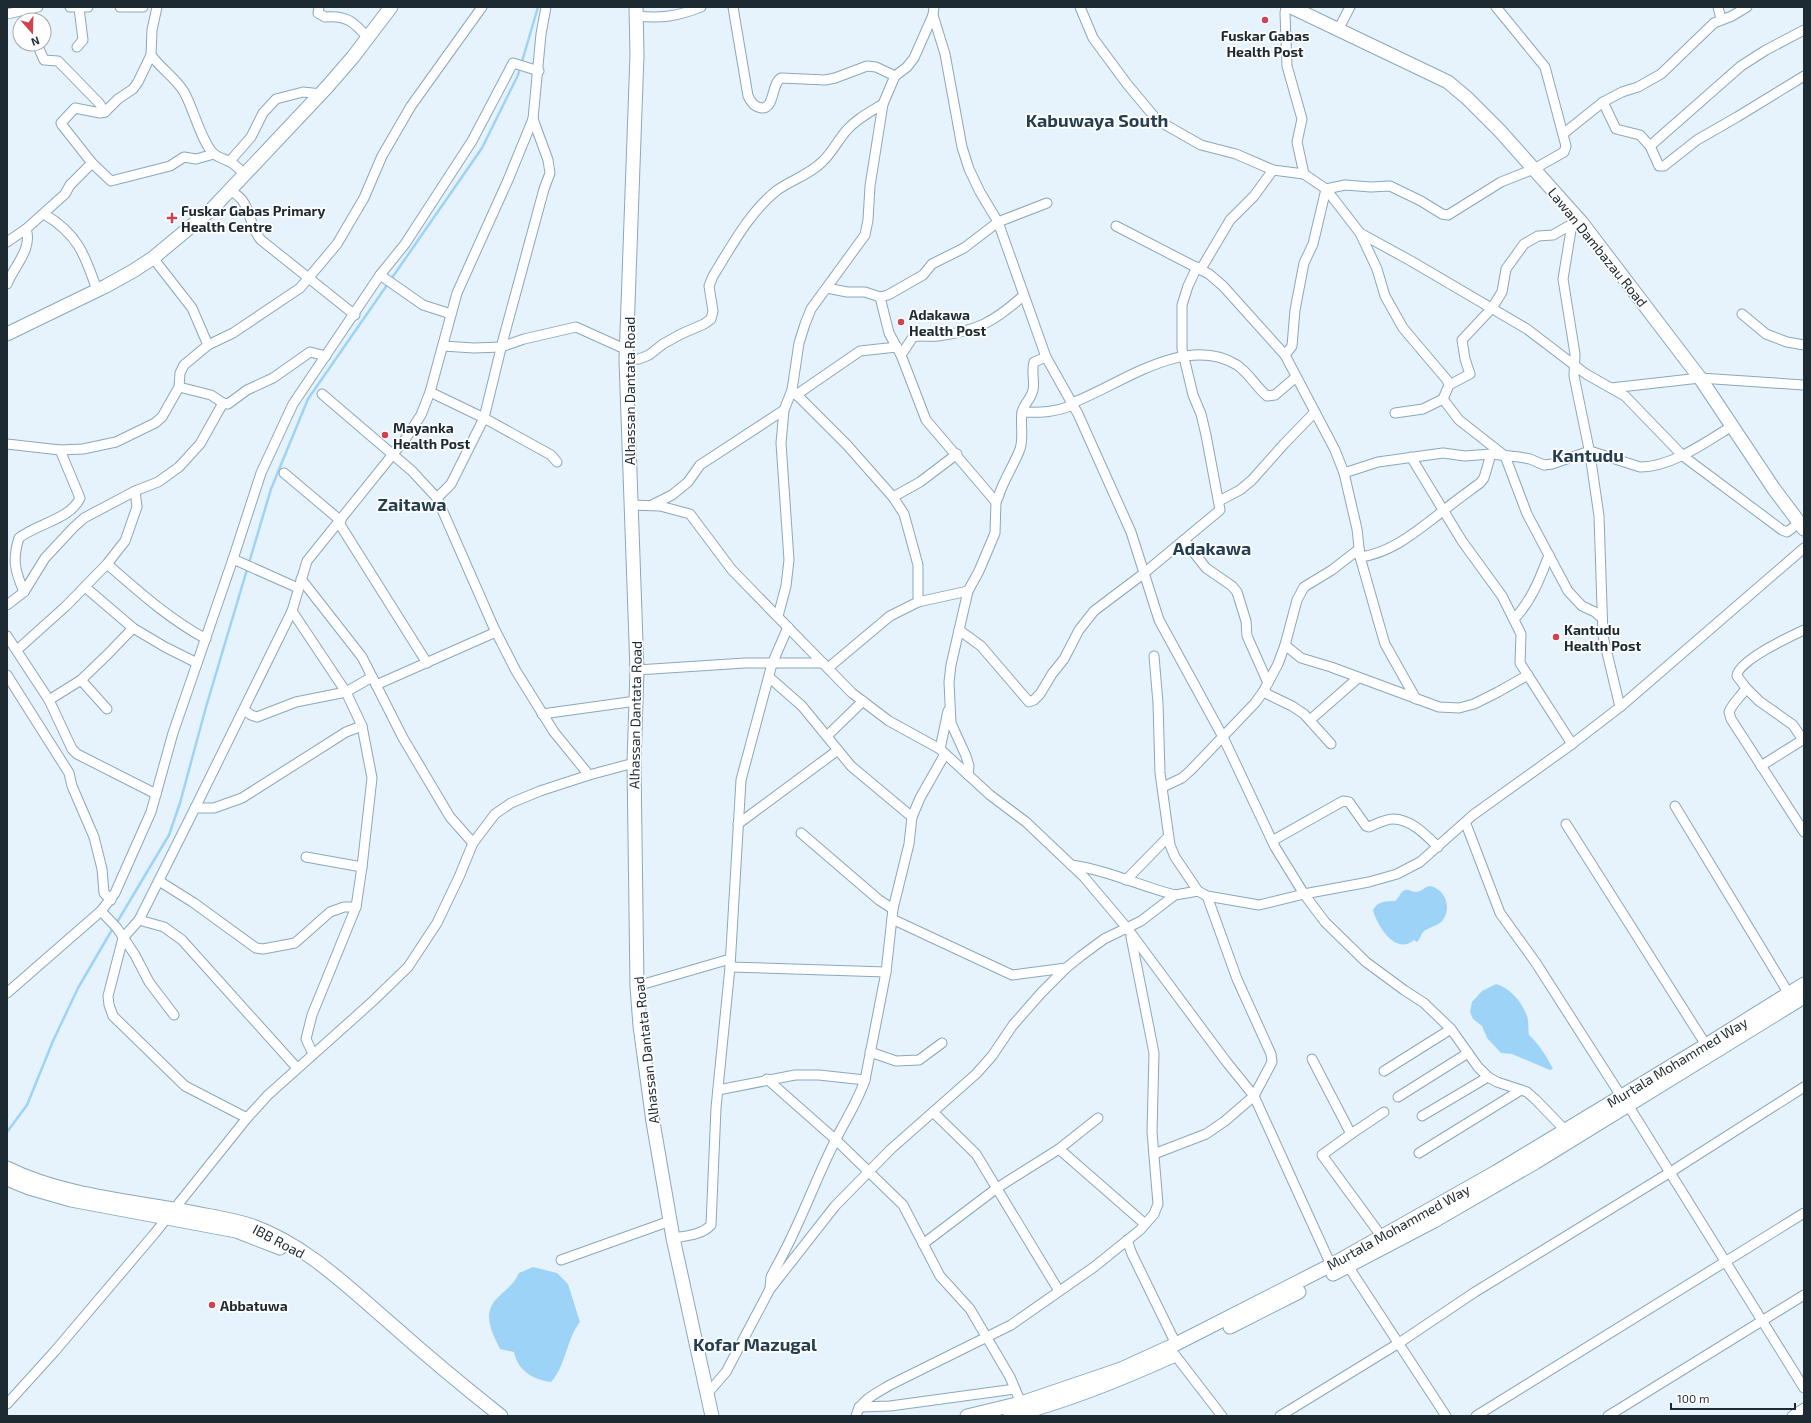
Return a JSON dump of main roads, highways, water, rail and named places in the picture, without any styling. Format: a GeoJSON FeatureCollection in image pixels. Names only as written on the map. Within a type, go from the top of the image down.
{"type":"FeatureCollection","features":[{"type":"Feature","properties":{"kind":"main road"},"geometry":{"type":"LineString","coordinates":[[7,334],[97,290],[153,258],[212,209],[321,94],[368,38],[391,7]]}},
{"type":"Feature","properties":{"kind":"main road","name":"Lawan Dambazau Road"},"geometry":{"type":"LineString","coordinates":[[1292,7],[1448,82],[1468,98],[1534,169],[1700,378],[1774,489],[1801,526]]}},
{"type":"Feature","properties":{"kind":"main road","name":"Alhassan Dantata Road"},"geometry":{"type":"LineString","coordinates":[[637,11],[637,63],[627,355],[630,505],[638,670],[634,763],[637,986],[640,1026],[653,1122],[670,1221],[712,1416]]}},
{"type":"Feature","properties":{"kind":"main road","name":"Murtala Mohammed Way"},"geometry":{"type":"LineString","coordinates":[[1176,1350],[1348,1266],[1492,1188],[1706,1046],[1804,984]]}},
{"type":"Feature","properties":{"kind":"main road","name":"Murtala Mohammed Way"},"geometry":{"type":"LineString","coordinates":[[1010,1416],[1112,1383],[1176,1350],[1424,1214],[1565,1130],[1624,1101],[1804,997]]}},
{"type":"Feature","properties":{"kind":"main road","name":"IBB Road"},"geometry":{"type":"LineString","coordinates":[[7,1168],[27,1177],[68,1190],[171,1212],[236,1230],[269,1242],[298,1258],[340,1291],[452,1388],[489,1416]]}},
{"type":"Feature","properties":{"kind":"main road","name":"IBB Road"},"geometry":{"type":"LineString","coordinates":[[7,1179],[29,1188],[71,1200],[239,1222],[267,1232],[291,1244],[346,1285],[460,1384],[501,1416]]}},
{"type":"Feature","properties":{"kind":"main road","name":"Murtala Mohammed Way"},"geometry":{"type":"LineString","coordinates":[[967,1416],[1030,1410]]}},
{"type":"Feature","properties":{"kind":"water"},"geometry":{"type":"Polygon","coordinates":[[[1430,886],[1440,891],[1446,899],[1447,910],[1443,920],[1439,924],[1424,931],[1417,942],[1414,940],[1407,944],[1401,944],[1394,942],[1383,931],[1375,917],[1373,910],[1380,903],[1385,901],[1395,901],[1405,890],[1417,892],[1430,886]]]}},
{"type":"Feature","properties":{"kind":"water"},"geometry":{"type":"Polygon","coordinates":[[[1496,984],[1511,992],[1522,1006],[1528,1018],[1529,1035],[1536,1042],[1553,1069],[1550,1070],[1512,1054],[1501,1053],[1487,1038],[1482,1026],[1473,1019],[1470,1012],[1472,1002],[1482,991],[1496,984]]]}},
{"type":"Feature","properties":{"kind":"water"},"geometry":{"type":"Polygon","coordinates":[[[533,1267],[557,1273],[568,1284],[580,1322],[575,1329],[560,1368],[551,1382],[538,1379],[527,1373],[522,1369],[514,1352],[500,1349],[493,1334],[489,1317],[489,1312],[496,1299],[516,1279],[519,1273],[533,1267]]]}},
{"type":"Feature","properties":{"kind":"waterway"},"geometry":{"type":"LineString","coordinates":[[116,924],[169,835],[180,803],[206,707],[271,489],[308,399],[482,148],[518,75],[538,7]]}},
{"type":"Feature","properties":{"kind":"waterway"},"geometry":{"type":"LineString","coordinates":[[7,1132],[27,1105],[53,1041],[78,988],[113,928]]}},
{"type":"Feature","properties":{"kind":"place","name":"Fuskar Gabas Health Post"},"geometry":{"type":"Point","coordinates":[1265,20]}},
{"type":"Feature","properties":{"kind":"place","name":"Fuskar Gabas Primary Health Centre"},"geometry":{"type":"Point","coordinates":[172,218]}},
{"type":"Feature","properties":{"kind":"place","name":"Adakawa Health Post"},"geometry":{"type":"Point","coordinates":[901,322]}},
{"type":"Feature","properties":{"kind":"place","name":"Mayanka Health Post"},"geometry":{"type":"Point","coordinates":[385,435]}},
{"type":"Feature","properties":{"kind":"place","name":"Kantudu Health Post"},"geometry":{"type":"Point","coordinates":[1556,637]}},
{"type":"Feature","properties":{"kind":"place","name":"Abbatuwa"},"geometry":{"type":"Point","coordinates":[212,1305]}},
{"type":"Feature","properties":{"kind":"district","name":"Kabuwaya South"},"geometry":{"type":"Point","coordinates":[1097,120]}},
{"type":"Feature","properties":{"kind":"district","name":"Kantudu"},"geometry":{"type":"Point","coordinates":[1588,455]}},
{"type":"Feature","properties":{"kind":"district","name":"Zaitawa"},"geometry":{"type":"Point","coordinates":[412,504]}},
{"type":"Feature","properties":{"kind":"district","name":"Adakawa"},"geometry":{"type":"Point","coordinates":[1212,548]}},
{"type":"Feature","properties":{"kind":"district","name":"Kofar Mazugal"},"geometry":{"type":"Point","coordinates":[755,1344]}}]}
